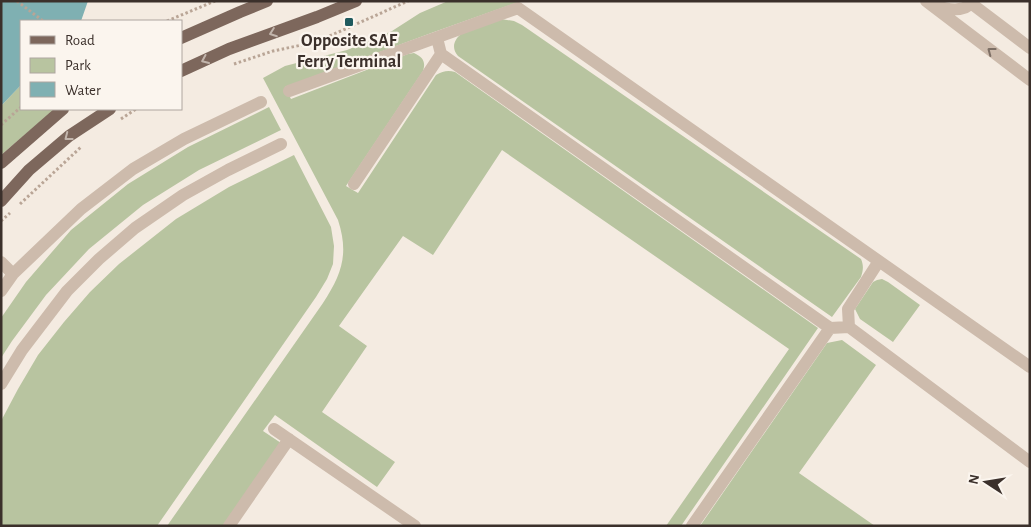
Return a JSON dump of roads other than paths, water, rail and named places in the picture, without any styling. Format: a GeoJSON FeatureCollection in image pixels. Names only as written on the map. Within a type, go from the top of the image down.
{"type":"FeatureCollection","features":[{"type":"Feature","properties":{"kind":"main road"},"geometry":{"type":"LineString","coordinates":[[182,38],[267,1]]}},
{"type":"Feature","properties":{"kind":"main road"},"geometry":{"type":"LineString","coordinates":[[182,71],[229,49],[356,1]]}},
{"type":"Feature","properties":{"kind":"main road"},"geometry":{"type":"LineString","coordinates":[[1,164],[62,110]]}},
{"type":"Feature","properties":{"kind":"main road"},"geometry":{"type":"LineString","coordinates":[[1,201],[29,170],[62,142],[108,110]]}},
{"type":"Feature","properties":{"kind":"lane"},"geometry":{"type":"LineString","coordinates":[[927,2],[957,10],[973,3],[1030,48]]}},
{"type":"Feature","properties":{"kind":"lane"},"geometry":{"type":"LineString","coordinates":[[927,2],[1030,80]]}},
{"type":"Feature","properties":{"kind":"lane"},"geometry":{"type":"LineString","coordinates":[[289,92],[518,8],[1030,367]]}},
{"type":"Feature","properties":{"kind":"lane"},"geometry":{"type":"LineString","coordinates":[[437,38],[441,54],[830,328],[849,326],[1030,462]]}},
{"type":"Feature","properties":{"kind":"lane"},"geometry":{"type":"LineString","coordinates":[[354,184],[441,54]]}},
{"type":"Feature","properties":{"kind":"lane"},"geometry":{"type":"LineString","coordinates":[[1,290],[14,274],[81,209],[133,168],[184,139],[261,102]]}},
{"type":"Feature","properties":{"kind":"lane"},"geometry":{"type":"LineString","coordinates":[[1,384],[22,350],[67,291],[99,258],[135,228],[183,195],[228,170],[282,144]]}},
{"type":"Feature","properties":{"kind":"lane"},"geometry":{"type":"LineString","coordinates":[[849,326],[848,309],[879,261]]}},
{"type":"Feature","properties":{"kind":"lane"},"geometry":{"type":"LineString","coordinates":[[1,262],[14,274]]}},
{"type":"Feature","properties":{"kind":"lane"},"geometry":{"type":"LineString","coordinates":[[692,526],[830,328]]}},
{"type":"Feature","properties":{"kind":"lane"},"geometry":{"type":"LineString","coordinates":[[274,429],[415,526]]}},
{"type":"Feature","properties":{"kind":"lane"},"geometry":{"type":"LineString","coordinates":[[228,526],[289,439]]}},
{"type":"Feature","properties":{"kind":"water"},"geometry":{"type":"Polygon","coordinates":[[[1,1],[88,1],[81,20],[20,20],[20,86],[1,106],[1,1]]]}},
{"type":"Feature","properties":{"kind":"place","name":"Opposite SAF Ferry Terminal"},"geometry":{"type":"Point","coordinates":[349,22]}}]}
